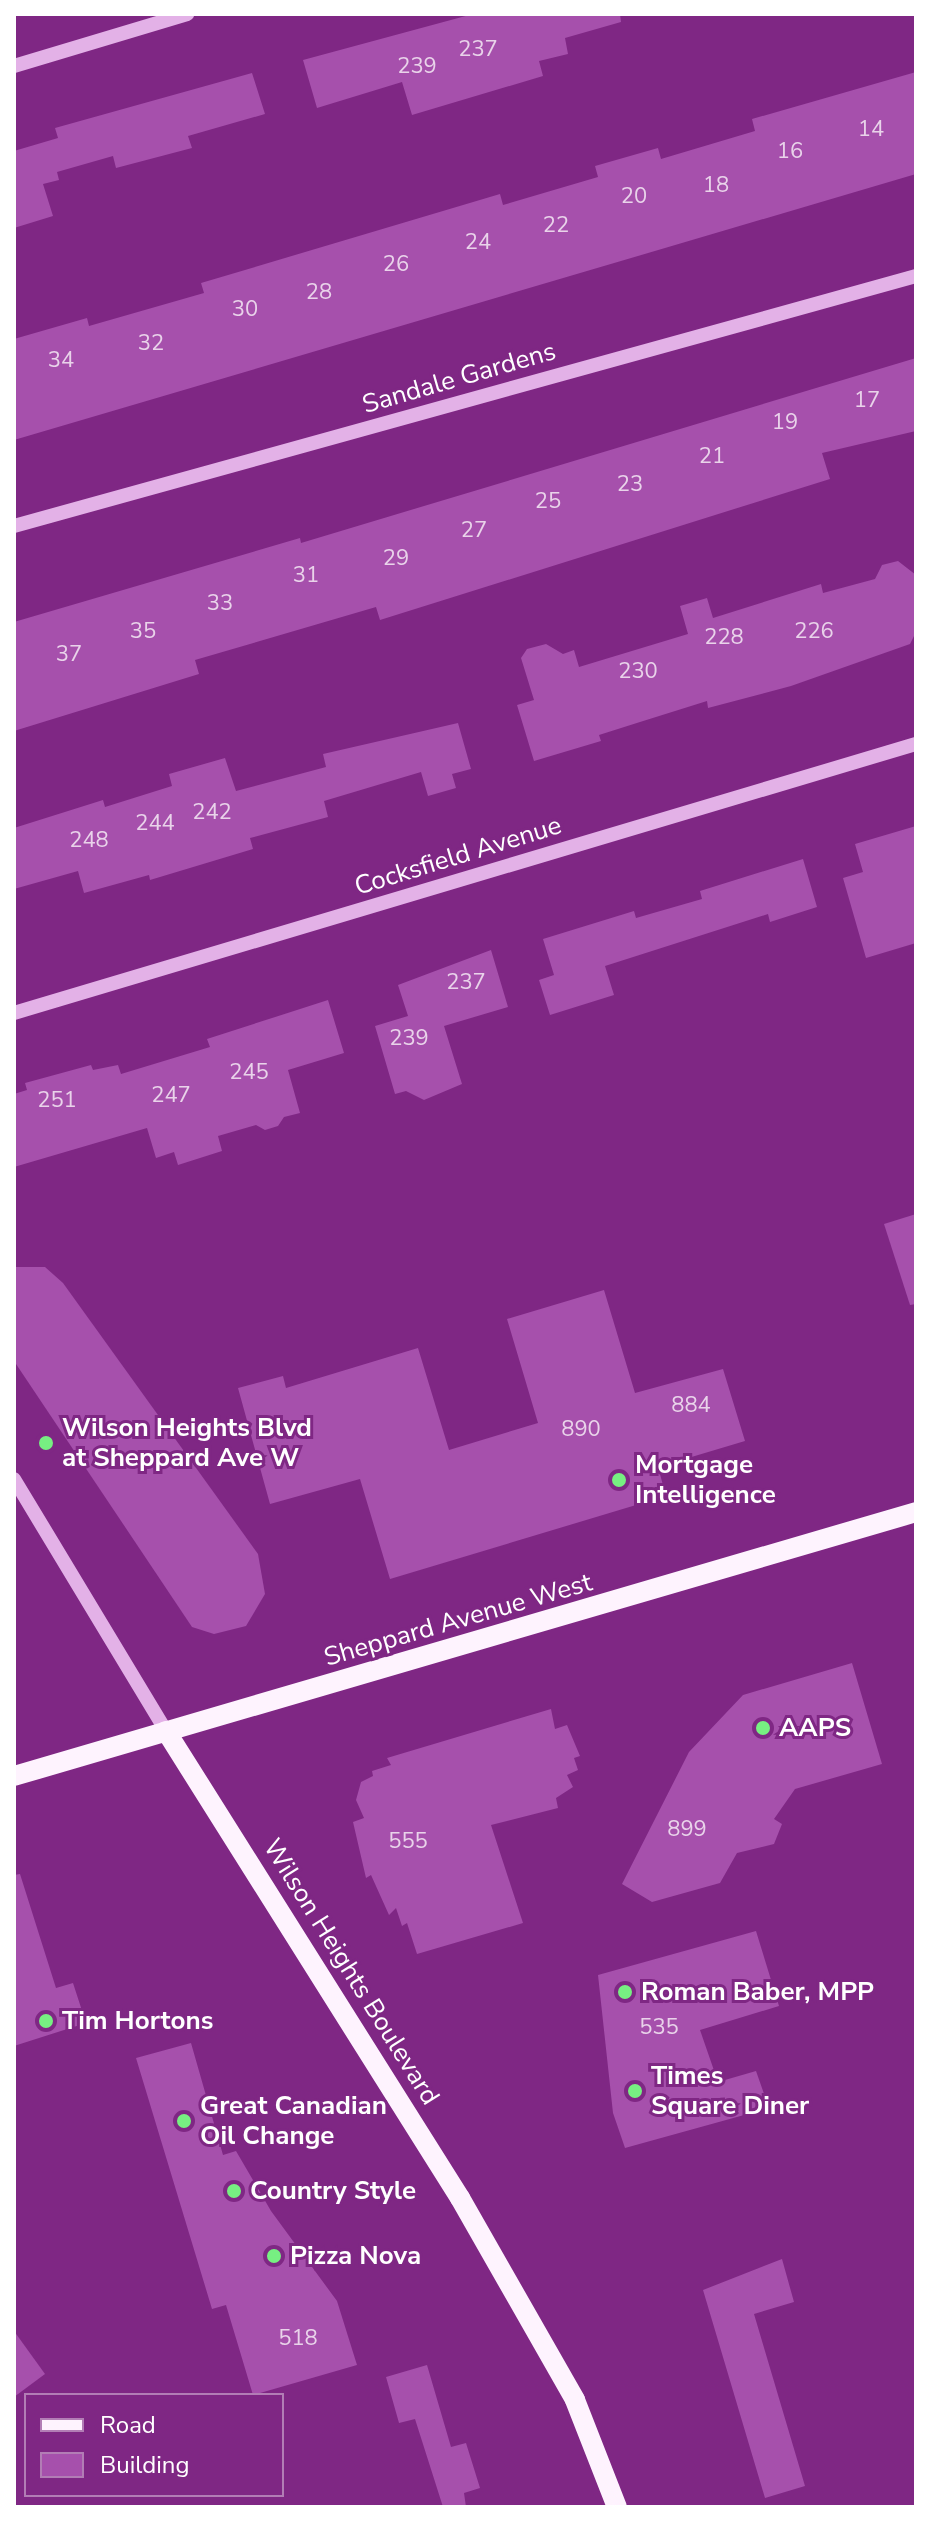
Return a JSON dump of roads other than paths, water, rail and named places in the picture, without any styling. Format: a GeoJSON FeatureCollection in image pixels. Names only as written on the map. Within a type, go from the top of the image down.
{"type":"FeatureCollection","features":[{"type":"Feature","properties":{"kind":"main road","name":"Sheppard Avenue West"},"geometry":{"type":"LineString","coordinates":[[14,1776],[916,1512]]}},
{"type":"Feature","properties":{"kind":"main road","name":"Wilson Heights Boulevard"},"geometry":{"type":"LineString","coordinates":[[166,1731],[460,2198],[575,2400],[617,2507]]}},
{"type":"Feature","properties":{"kind":"street"},"geometry":{"type":"LineString","coordinates":[[14,66],[187,14]]}},
{"type":"Feature","properties":{"kind":"street","name":"Sandale Gardens"},"geometry":{"type":"LineString","coordinates":[[14,526],[916,276]]}},
{"type":"Feature","properties":{"kind":"street","name":"Cocksfield Avenue"},"geometry":{"type":"LineString","coordinates":[[14,1013],[916,744]]}},
{"type":"Feature","properties":{"kind":"street","name":"Wilson Heights Boulevard"},"geometry":{"type":"LineString","coordinates":[[14,1479],[166,1731]]}},
{"type":"Feature","properties":{"kind":"place","name":"Wilson Heights Blvd at Sheppard Ave W"},"geometry":{"type":"Point","coordinates":[46,1443]}},
{"type":"Feature","properties":{"kind":"place","name":"Mortgage Intelligence"},"geometry":{"type":"Point","coordinates":[619,1480]}},
{"type":"Feature","properties":{"kind":"place","name":"AAPS"},"geometry":{"type":"Point","coordinates":[763,1728]}},
{"type":"Feature","properties":{"kind":"place","name":"Roman Baber, MPP"},"geometry":{"type":"Point","coordinates":[625,1992]}},
{"type":"Feature","properties":{"kind":"place","name":"Tim Hortons"},"geometry":{"type":"Point","coordinates":[46,2021]}},
{"type":"Feature","properties":{"kind":"place","name":"Times Square Diner"},"geometry":{"type":"Point","coordinates":[635,2091]}},
{"type":"Feature","properties":{"kind":"place","name":"Great Canadian Oil Change"},"geometry":{"type":"Point","coordinates":[184,2121]}},
{"type":"Feature","properties":{"kind":"place","name":"Country Style"},"geometry":{"type":"Point","coordinates":[234,2191]}},
{"type":"Feature","properties":{"kind":"place","name":"Pizza Nova"},"geometry":{"type":"Point","coordinates":[274,2256]}}]}
